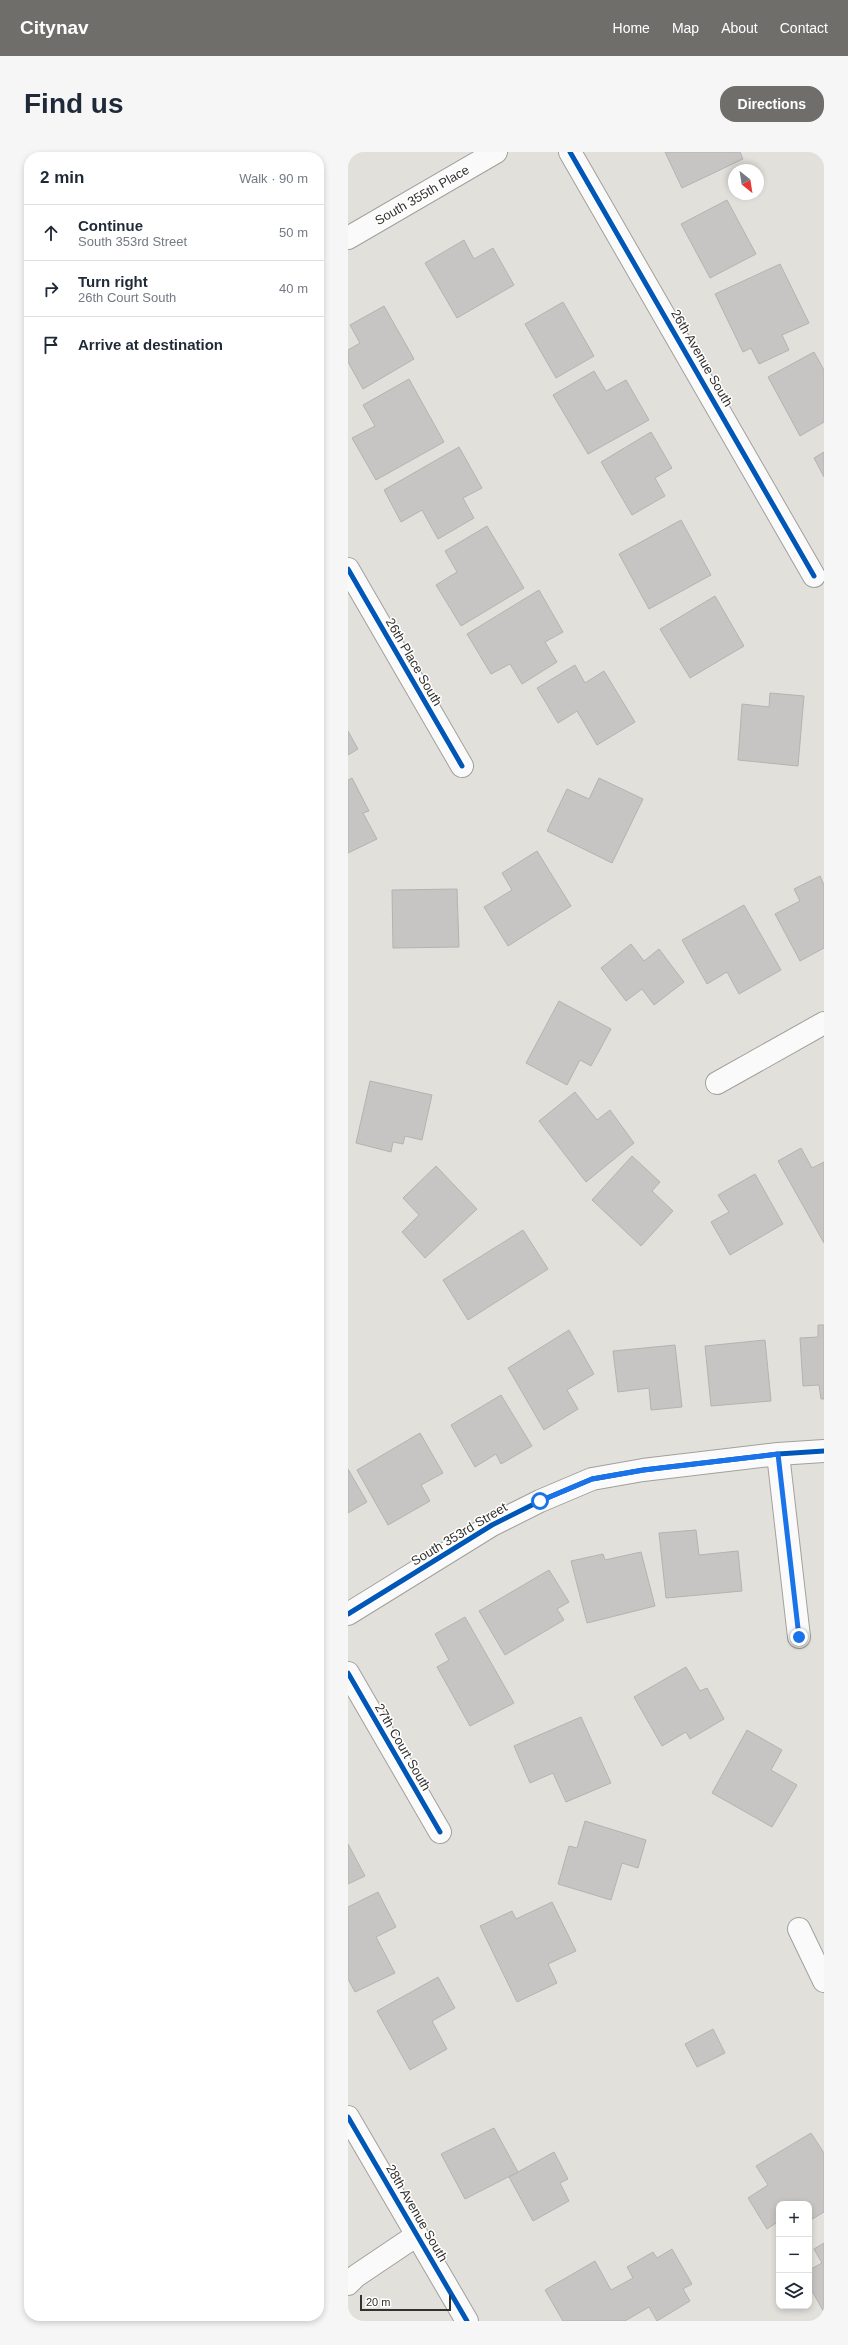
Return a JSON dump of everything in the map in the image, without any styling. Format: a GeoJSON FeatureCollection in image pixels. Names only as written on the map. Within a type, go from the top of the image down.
{"type":"FeatureCollection","features":[{"type":"Feature","properties":{"kind":"street","name":"South 355th Place"},"geometry":{"type":"LineString","coordinates":[[348,238],[496,152]]}},
{"type":"Feature","properties":{"kind":"street","name":"26th Avenue South"},"geometry":{"type":"LineString","coordinates":[[570,152],[814,576]]}},
{"type":"Feature","properties":{"kind":"street","name":"26th Place South"},"geometry":{"type":"LineString","coordinates":[[348,569],[462,766]]}},
{"type":"Feature","properties":{"kind":"street"},"geometry":{"type":"LineString","coordinates":[[717,1083],[824,1023]]}},
{"type":"Feature","properties":{"kind":"street","name":"South 353rd Street"},"geometry":{"type":"LineString","coordinates":[[348,1614],[492,1525],[540,1501],[592,1479],[644,1470],[778,1454],[824,1451]]}},
{"type":"Feature","properties":{"kind":"street"},"geometry":{"type":"LineString","coordinates":[[778,1454],[799,1637]]}},
{"type":"Feature","properties":{"kind":"street","name":"27th Court South"},"geometry":{"type":"LineString","coordinates":[[348,1673],[440,1832]]}},
{"type":"Feature","properties":{"kind":"street"},"geometry":{"type":"LineString","coordinates":[[799,1929],[824,1981]]}},
{"type":"Feature","properties":{"kind":"street","name":"28th Avenue South"},"geometry":{"type":"LineString","coordinates":[[348,2117],[467,2321]]}},
{"type":"Feature","properties":{"kind":"street"},"geometry":{"type":"LineString","coordinates":[[348,2284],[356,2276],[417,2235]]}},
{"type":"Feature","properties":{"kind":"building"},"geometry":{"type":"Polygon","coordinates":[[[665,152],[740,152],[743,159],[732,164],[728,164],[728,166],[682,188],[665,152]]]}},
{"type":"Feature","properties":{"kind":"building"},"geometry":{"type":"Polygon","coordinates":[[[727,200],[756,254],[710,278],[681,224],[727,200]]]}},
{"type":"Feature","properties":{"kind":"building"},"geometry":{"type":"Polygon","coordinates":[[[464,240],[474,259],[493,248],[514,285],[457,318],[425,263],[464,240]]]}},
{"type":"Feature","properties":{"kind":"building"},"geometry":{"type":"Polygon","coordinates":[[[780,264],[809,323],[782,335],[789,350],[759,364],[751,348],[743,352],[715,294],[780,264]]]}},
{"type":"Feature","properties":{"kind":"building"},"geometry":{"type":"Polygon","coordinates":[[[563,302],[594,356],[556,378],[525,324],[563,302]]]}},
{"type":"Feature","properties":{"kind":"building"},"geometry":{"type":"Polygon","coordinates":[[[384,306],[414,359],[363,389],[348,362],[348,350],[360,343],[350,325],[384,306]]]}},
{"type":"Feature","properties":{"kind":"building"},"geometry":{"type":"Polygon","coordinates":[[[814,352],[824,370],[824,422],[800,436],[768,377],[814,352]]]}},
{"type":"Feature","properties":{"kind":"building"},"geometry":{"type":"Polygon","coordinates":[[[594,371],[606,391],[626,380],[649,420],[588,454],[553,395],[594,371]]]}},
{"type":"Feature","properties":{"kind":"building"},"geometry":{"type":"Polygon","coordinates":[[[409,379],[444,442],[376,480],[352,438],[375,426],[363,405],[409,379]]]}},
{"type":"Feature","properties":{"kind":"building"},"geometry":{"type":"Polygon","coordinates":[[[651,432],[672,468],[655,478],[665,496],[632,515],[601,462],[651,432]]]}},
{"type":"Feature","properties":{"kind":"building"},"geometry":{"type":"Polygon","coordinates":[[[459,447],[482,488],[463,498],[474,518],[438,539],[422,510],[401,522],[384,490],[459,447]]]}},
{"type":"Feature","properties":{"kind":"building"},"geometry":{"type":"Polygon","coordinates":[[[824,452],[824,477],[814,458],[824,452]]]}},
{"type":"Feature","properties":{"kind":"building"},"geometry":{"type":"Polygon","coordinates":[[[681,520],[711,575],[649,609],[619,554],[681,520]]]}},
{"type":"Feature","properties":{"kind":"building"},"geometry":{"type":"Polygon","coordinates":[[[487,526],[524,588],[461,626],[436,585],[457,572],[445,551],[487,526]]]}},
{"type":"Feature","properties":{"kind":"building"},"geometry":{"type":"Polygon","coordinates":[[[539,590],[563,632],[545,642],[557,662],[522,684],[510,664],[491,674],[467,634],[539,590]]]}},
{"type":"Feature","properties":{"kind":"building"},"geometry":{"type":"Polygon","coordinates":[[[715,596],[744,646],[690,678],[660,629],[715,596]]]}},
{"type":"Feature","properties":{"kind":"building"},"geometry":{"type":"Polygon","coordinates":[[[575,665],[585,683],[604,671],[635,722],[597,745],[577,711],[558,723],[537,688],[575,665]]]}},
{"type":"Feature","properties":{"kind":"building"},"geometry":{"type":"Polygon","coordinates":[[[770,693],[804,696],[798,766],[738,760],[742,704],[769,707],[770,693]]]}},
{"type":"Feature","properties":{"kind":"building"},"geometry":{"type":"Polygon","coordinates":[[[348,731],[358,749],[348,755],[348,731]]]}},
{"type":"Feature","properties":{"kind":"building"},"geometry":{"type":"Polygon","coordinates":[[[352,778],[369,811],[363,813],[377,839],[348,853],[348,780],[352,778]]]}},
{"type":"Feature","properties":{"kind":"building"},"geometry":{"type":"Polygon","coordinates":[[[599,778],[643,799],[612,863],[547,831],[567,789],[589,799],[599,778]]]}},
{"type":"Feature","properties":{"kind":"building"},"geometry":{"type":"Polygon","coordinates":[[[537,851],[571,906],[508,946],[484,907],[512,890],[502,873],[537,851]]]}},
{"type":"Feature","properties":{"kind":"building"},"geometry":{"type":"Polygon","coordinates":[[[820,876],[824,885],[824,948],[800,961],[775,914],[800,901],[794,889],[820,876]]]}},
{"type":"Feature","properties":{"kind":"building"},"geometry":{"type":"Polygon","coordinates":[[[457,889],[459,947],[393,948],[392,890],[457,889]]]}},
{"type":"Feature","properties":{"kind":"building"},"geometry":{"type":"Polygon","coordinates":[[[744,905],[781,970],[739,994],[727,972],[707,984],[682,940],[744,905]]]}},
{"type":"Feature","properties":{"kind":"building"},"geometry":{"type":"Polygon","coordinates":[[[631,944],[644,961],[659,949],[684,982],[654,1005],[642,989],[626,1001],[601,968],[631,944]]]}},
{"type":"Feature","properties":{"kind":"building"},"geometry":{"type":"Polygon","coordinates":[[[559,1001],[611,1029],[591,1066],[580,1060],[567,1085],[526,1063],[559,1001]]]}},
{"type":"Feature","properties":{"kind":"building"},"geometry":{"type":"Polygon","coordinates":[[[370,1081],[432,1095],[422,1140],[405,1136],[403,1144],[393,1142],[391,1152],[356,1143],[370,1081]]]}},
{"type":"Feature","properties":{"kind":"building"},"geometry":{"type":"Polygon","coordinates":[[[575,1092],[597,1120],[610,1110],[634,1143],[586,1182],[539,1121],[575,1092]]]}},
{"type":"Feature","properties":{"kind":"building"},"geometry":{"type":"Polygon","coordinates":[[[801,1148],[812,1168],[824,1162],[824,1243],[778,1161],[801,1148]]]}},
{"type":"Feature","properties":{"kind":"building"},"geometry":{"type":"Polygon","coordinates":[[[632,1156],[660,1182],[652,1191],[673,1211],[641,1246],[592,1200],[632,1156]]]}},
{"type":"Feature","properties":{"kind":"building"},"geometry":{"type":"Polygon","coordinates":[[[436,1166],[477,1209],[425,1258],[402,1232],[419,1215],[403,1198],[436,1166]]]}},
{"type":"Feature","properties":{"kind":"building"},"geometry":{"type":"Polygon","coordinates":[[[755,1174],[783,1224],[730,1255],[711,1222],[729,1212],[718,1195],[755,1174]]]}},
{"type":"Feature","properties":{"kind":"building"},"geometry":{"type":"Polygon","coordinates":[[[523,1230],[548,1269],[468,1320],[443,1280],[523,1230]]]}},
{"type":"Feature","properties":{"kind":"building"},"geometry":{"type":"Polygon","coordinates":[[[818,1325],[824,1325],[824,1399],[821,1399],[819,1385],[803,1386],[800,1338],[818,1337],[818,1325]]]}},
{"type":"Feature","properties":{"kind":"building"},"geometry":{"type":"Polygon","coordinates":[[[569,1330],[594,1374],[567,1390],[578,1409],[544,1430],[508,1368],[569,1330]]]}},
{"type":"Feature","properties":{"kind":"building"},"geometry":{"type":"Polygon","coordinates":[[[765,1340],[771,1401],[711,1406],[705,1346],[765,1340]]]}},
{"type":"Feature","properties":{"kind":"building"},"geometry":{"type":"Polygon","coordinates":[[[675,1345],[682,1407],[651,1410],[649,1388],[618,1392],[613,1351],[675,1345]]]}},
{"type":"Feature","properties":{"kind":"building"},"geometry":{"type":"Polygon","coordinates":[[[501,1395],[532,1446],[501,1464],[496,1454],[475,1467],[451,1425],[501,1395]]]}},
{"type":"Feature","properties":{"kind":"building"},"geometry":{"type":"Polygon","coordinates":[[[420,1433],[443,1473],[421,1485],[430,1501],[388,1525],[357,1470],[420,1433]]]}},
{"type":"Feature","properties":{"kind":"building"},"geometry":{"type":"Polygon","coordinates":[[[348,1469],[367,1502],[348,1513],[348,1469]]]}},
{"type":"Feature","properties":{"kind":"building"},"geometry":{"type":"Polygon","coordinates":[[[696,1530],[699,1555],[738,1551],[742,1591],[666,1598],[659,1533],[696,1530]]]}},
{"type":"Feature","properties":{"kind":"building"},"geometry":{"type":"Polygon","coordinates":[[[641,1552],[655,1606],[587,1623],[571,1561],[603,1554],[605,1560],[641,1552]]]}},
{"type":"Feature","properties":{"kind":"building"},"geometry":{"type":"Polygon","coordinates":[[[549,1570],[569,1602],[557,1609],[564,1620],[505,1655],[479,1611],[549,1570]]]}},
{"type":"Feature","properties":{"kind":"building"},"geometry":{"type":"Polygon","coordinates":[[[465,1617],[514,1703],[470,1726],[437,1667],[449,1660],[435,1634],[465,1617]]]}},
{"type":"Feature","properties":{"kind":"building"},"geometry":{"type":"Polygon","coordinates":[[[686,1667],[700,1691],[707,1688],[724,1719],[690,1739],[686,1732],[662,1746],[634,1697],[686,1667]]]}},
{"type":"Feature","properties":{"kind":"building"},"geometry":{"type":"Polygon","coordinates":[[[581,1717],[611,1783],[566,1802],[553,1773],[530,1783],[514,1746],[581,1717]]]}},
{"type":"Feature","properties":{"kind":"building"},"geometry":{"type":"Polygon","coordinates":[[[747,1730],[782,1750],[771,1770],[797,1785],[772,1827],[712,1793],[747,1730]]]}},
{"type":"Feature","properties":{"kind":"building"},"geometry":{"type":"Polygon","coordinates":[[[585,1821],[646,1840],[638,1868],[622,1863],[611,1900],[558,1884],[569,1846],[577,1848],[585,1821]]]}},
{"type":"Feature","properties":{"kind":"building"},"geometry":{"type":"Polygon","coordinates":[[[348,1844],[365,1876],[348,1884],[348,1844]]]}},
{"type":"Feature","properties":{"kind":"building"},"geometry":{"type":"Polygon","coordinates":[[[378,1892],[396,1927],[376,1937],[395,1973],[355,1992],[348,1979],[348,1907],[378,1892]]]}},
{"type":"Feature","properties":{"kind":"building"},"geometry":{"type":"Polygon","coordinates":[[[552,1902],[576,1951],[548,1964],[557,1983],[517,2002],[480,1926],[512,1911],[516,1919],[552,1902]]]}},
{"type":"Feature","properties":{"kind":"building"},"geometry":{"type":"Polygon","coordinates":[[[438,1977],[455,2008],[432,2021],[447,2049],[410,2070],[377,2011],[438,1977]]]}},
{"type":"Feature","properties":{"kind":"building"},"geometry":{"type":"Polygon","coordinates":[[[713,2029],[725,2053],[697,2067],[685,2044],[713,2029]]]}},
{"type":"Feature","properties":{"kind":"building"},"geometry":{"type":"Polygon","coordinates":[[[494,2128],[518,2172],[465,2199],[441,2154],[494,2128]]]}},
{"type":"Feature","properties":{"kind":"building"},"geometry":{"type":"Polygon","coordinates":[[[811,2133],[824,2153],[824,2212],[812,2219],[812,2201],[776,2201],[776,2223],[767,2229],[748,2198],[768,2185],[756,2166],[811,2133]]]}},
{"type":"Feature","properties":{"kind":"building"},"geometry":{"type":"Polygon","coordinates":[[[554,2152],[568,2179],[560,2183],[569,2201],[533,2221],[509,2177],[554,2152]]]}},
{"type":"Feature","properties":{"kind":"building"},"geometry":{"type":"Polygon","coordinates":[[[824,2243],[824,2312],[812,2291],[812,2268],[822,2263],[814,2249],[824,2243]]]}},
{"type":"Feature","properties":{"kind":"building"},"geometry":{"type":"Polygon","coordinates":[[[672,2249],[692,2284],[683,2289],[690,2301],[657,2321],[649,2307],[625,2321],[563,2321],[545,2290],[595,2261],[611,2290],[633,2278],[627,2267],[653,2252],[657,2258],[672,2249]]]}},
{"type":"Feature","properties":{"kind":"cycle path"},"geometry":{"type":"LineString","coordinates":[[570,152],[814,576]]}},
{"type":"Feature","properties":{"kind":"cycle path"},"geometry":{"type":"LineString","coordinates":[[348,569],[462,766]]}},
{"type":"Feature","properties":{"kind":"cycle path"},"geometry":{"type":"LineString","coordinates":[[348,1614],[492,1525],[540,1501],[592,1479],[643,1470],[778,1454],[824,1451]]}},
{"type":"Feature","properties":{"kind":"cycle path"},"geometry":{"type":"LineString","coordinates":[[348,1673],[440,1832]]}},
{"type":"Feature","properties":{"kind":"cycle path"},"geometry":{"type":"LineString","coordinates":[[348,2117],[467,2321]]}},
{"type":"Feature","properties":{"kind":"route"},"geometry":{"type":"LineString","coordinates":[[540,1501],[592,1479],[644,1470],[778,1454],[799,1637]]}}]}
